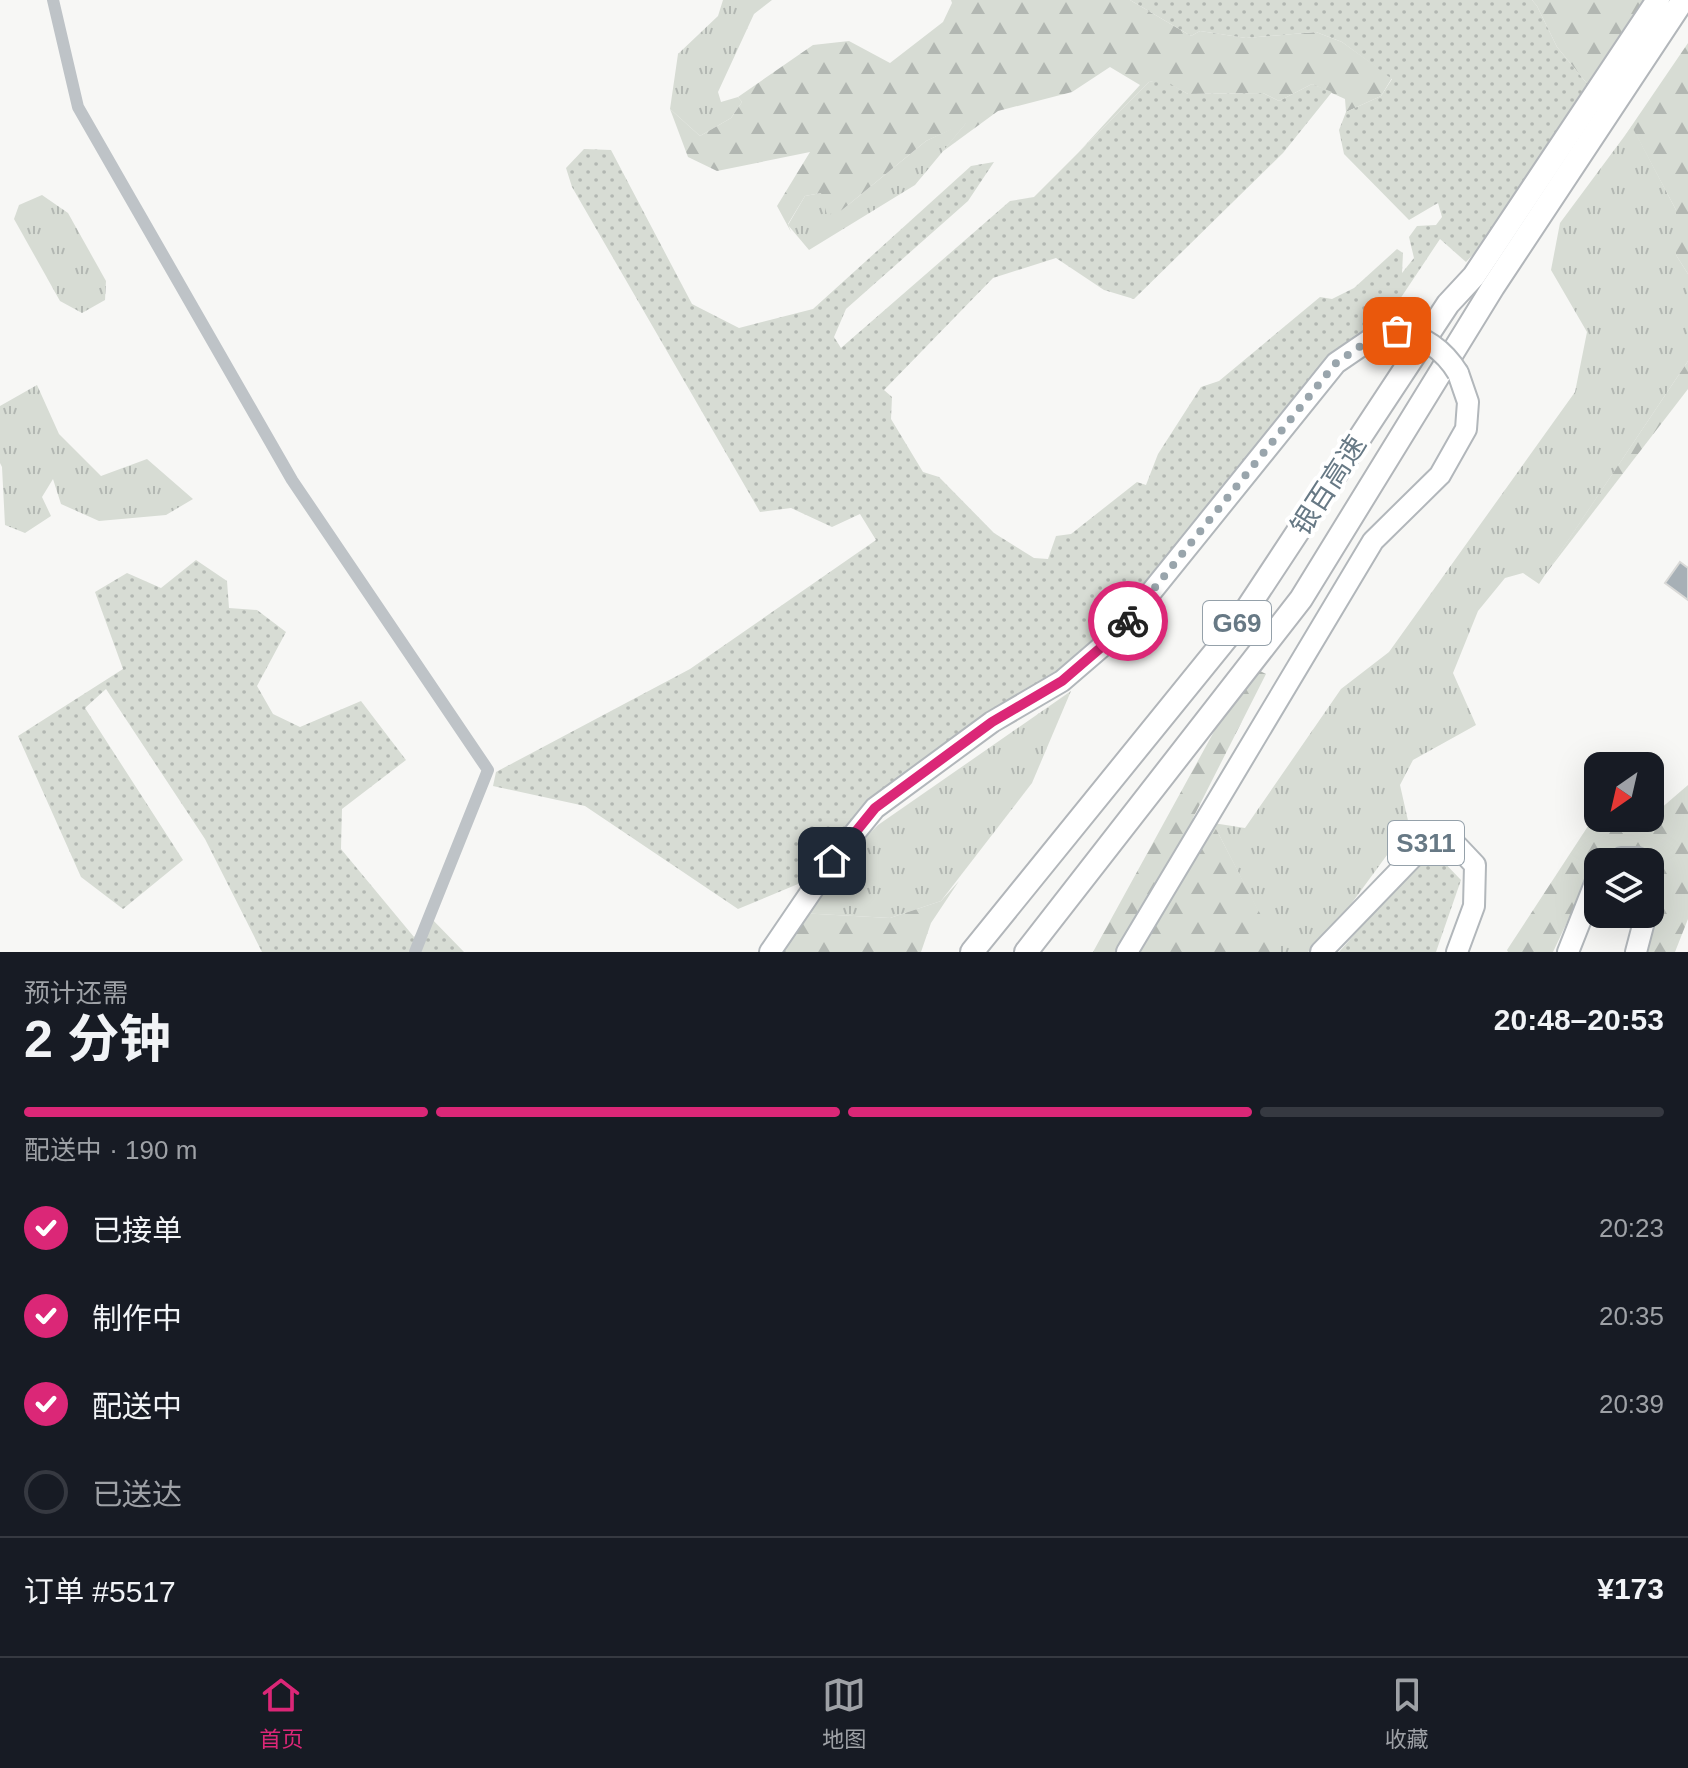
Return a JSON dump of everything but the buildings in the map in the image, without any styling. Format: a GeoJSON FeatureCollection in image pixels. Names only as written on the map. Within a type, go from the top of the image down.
{"type":"FeatureCollection","features":[{"type":"Feature","properties":{"kind":"highway","name":"银百高速"},"geometry":{"type":"LineString","coordinates":[[1026,952],[1301,599],[1484,281],[1658,0]]}},
{"type":"Feature","properties":{"kind":"highway","name":"银百高速"},"geometry":{"type":"LineString","coordinates":[[972,952],[1233,630],[1448,304],[1484,281],[1683,0]]}},
{"type":"Feature","properties":{"kind":"main road"},"geometry":{"type":"LineString","coordinates":[[770,952],[832,861],[875,808],[992,722],[1062,681],[1119,632],[1336,363],[1377,335],[1397,331],[1417,336],[1435,346],[1458,373],[1468,402],[1466,429],[1440,475],[1373,541],[1127,952]]}},
{"type":"Feature","properties":{"kind":"main road","name":"S311"},"geometry":{"type":"LineString","coordinates":[[1321,952],[1433,836],[1457,846],[1475,865],[1474,906],[1457,952]]}},
{"type":"Feature","properties":{"kind":"main road"},"geometry":{"type":"LineString","coordinates":[[1568,952],[1584,911]]}},
{"type":"Feature","properties":{"kind":"main road"},"geometry":{"type":"LineString","coordinates":[[1636,952],[1642,928]]}},
{"type":"Feature","properties":{"kind":"street"},"geometry":{"type":"LineString","coordinates":[[53,0],[78,107],[292,480],[488,770],[415,952]]}},
{"type":"Feature","properties":{"kind":"green space"},"geometry":{"type":"Polygon","coordinates":[[[723,0],[772,0],[754,14],[718,92],[721,102],[738,97],[742,102],[731,118],[700,136],[670,109],[678,54],[718,16],[723,0]]]}},
{"type":"Feature","properties":{"kind":"green space"},"geometry":{"type":"Polygon","coordinates":[[[951,0],[1130,0],[1191,36],[1200,31],[1246,38],[1316,32],[1342,42],[1392,78],[1381,96],[1346,112],[1345,99],[1312,84],[1279,101],[1263,93],[1188,94],[1162,80],[1149,82],[1078,153],[1140,85],[1110,67],[1072,92],[998,111],[942,152],[966,123],[926,141],[842,210],[827,215],[821,193],[805,196],[788,224],[791,232],[777,206],[810,152],[717,171],[688,157],[670,109],[700,136],[731,118],[742,102],[738,97],[813,45],[849,41],[890,63],[943,22],[951,0]]]}},
{"type":"Feature","properties":{"kind":"green space"},"geometry":{"type":"Polygon","coordinates":[[[1130,0],[1532,0],[1557,47],[1589,86],[1502,224],[1466,262],[1440,239],[1384,323],[1328,362],[1115,627],[1021,711],[865,816],[798,884],[738,909],[585,806],[493,786],[496,772],[690,669],[876,540],[860,514],[832,527],[791,508],[760,512],[572,187],[566,168],[584,149],[611,150],[692,304],[739,328],[813,309],[971,166],[994,162],[968,201],[846,309],[834,337],[841,348],[1010,201],[1034,197],[1149,82],[1162,79],[1188,94],[1263,93],[1279,101],[1312,84],[1332,92],[1283,153],[1134,299],[1104,290],[1056,258],[993,278],[884,390],[892,397],[891,419],[923,472],[939,477],[994,533],[1034,558],[1048,559],[1056,536],[1071,534],[1137,482],[1146,485],[1158,454],[1201,387],[1219,381],[1320,297],[1332,299],[1354,288],[1397,249],[1403,253],[1402,273],[1414,258],[1409,237],[1417,226],[1436,225],[1442,217],[1438,203],[1409,220],[1344,154],[1339,130],[1346,112],[1381,96],[1392,79],[1342,42],[1316,32],[1246,38],[1200,31],[1191,36],[1130,0]]]}},
{"type":"Feature","properties":{"kind":"green space"},"geometry":{"type":"Polygon","coordinates":[[[1532,0],[1651,0],[1589,86],[1557,47],[1532,0]]]}},
{"type":"Feature","properties":{"kind":"green space"},"geometry":{"type":"Polygon","coordinates":[[[1688,43],[1688,274],[1676,255],[1676,210],[1632,127],[1624,137],[1688,43]]]}},
{"type":"Feature","properties":{"kind":"green space"},"geometry":{"type":"Polygon","coordinates":[[[968,121],[915,185],[809,250],[788,225],[805,196],[821,193],[842,210],[926,141],[968,121]]]}},
{"type":"Feature","properties":{"kind":"green space"},"geometry":{"type":"Polygon","coordinates":[[[1632,126],[1676,210],[1676,255],[1688,274],[1688,361],[1539,584],[1523,573],[1505,578],[1478,611],[1453,673],[1476,725],[1413,760],[1400,785],[1409,825],[1324,941],[1308,952],[1279,952],[1213,823],[1245,828],[1341,689],[1389,652],[1575,392],[1587,332],[1551,270],[1560,223],[1632,126]]]}},
{"type":"Feature","properties":{"kind":"green space"},"geometry":{"type":"Polygon","coordinates":[[[42,195],[68,213],[106,281],[105,300],[82,313],[60,301],[14,219],[19,205],[42,195]]]}},
{"type":"Feature","properties":{"kind":"green space"},"geometry":{"type":"Polygon","coordinates":[[[1688,361],[1688,389],[1544,576],[1688,361]]]}},
{"type":"Feature","properties":{"kind":"green space"},"geometry":{"type":"Polygon","coordinates":[[[37,385],[59,434],[101,476],[147,459],[193,499],[166,515],[99,521],[61,504],[53,479],[42,497],[51,516],[25,533],[5,525],[0,406],[37,385]]]}},
{"type":"Feature","properties":{"kind":"green space"},"geometry":{"type":"Polygon","coordinates":[[[196,560],[227,581],[229,608],[257,610],[286,632],[257,686],[273,714],[300,727],[361,701],[406,760],[342,809],[341,849],[414,937],[429,916],[464,952],[262,952],[205,839],[106,689],[85,708],[183,860],[123,909],[81,877],[18,736],[123,669],[95,592],[127,573],[161,588],[196,560]]]}},
{"type":"Feature","properties":{"kind":"green space"},"geometry":{"type":"Polygon","coordinates":[[[1250,666],[1266,674],[1193,818],[1215,827],[1280,952],[1093,952],[1250,666]]]}},
{"type":"Feature","properties":{"kind":"green space"},"geometry":{"type":"Polygon","coordinates":[[[1071,691],[1032,783],[941,901],[890,918],[799,913],[808,893],[878,825],[1071,691]]]}},
{"type":"Feature","properties":{"kind":"green space"},"geometry":{"type":"Polygon","coordinates":[[[1688,785],[1688,919],[1675,952],[1645,952],[1652,928],[1664,928],[1664,848],[1584,848],[1584,886],[1553,952],[1508,952],[1584,832],[1664,832],[1664,806],[1688,785]]]}},
{"type":"Feature","properties":{"kind":"green space"},"geometry":{"type":"Polygon","coordinates":[[[1436,854],[1461,880],[1436,952],[1339,952],[1412,869],[1436,854]]]}},
{"type":"Feature","properties":{"kind":"green space"},"geometry":{"type":"Polygon","coordinates":[[[959,881],[931,923],[921,952],[769,952],[800,913],[890,918],[941,901],[959,881]]]}},
{"type":"Feature","properties":{"kind":"way so far"},"geometry":{"type":"LineString","coordinates":[[1128,621],[1336,363],[1377,335],[1397,331]]}},
{"type":"Feature","properties":{"kind":"route"},"geometry":{"type":"LineString","coordinates":[[832,861],[875,808],[992,722],[1062,681],[1128,621]]}}]}
